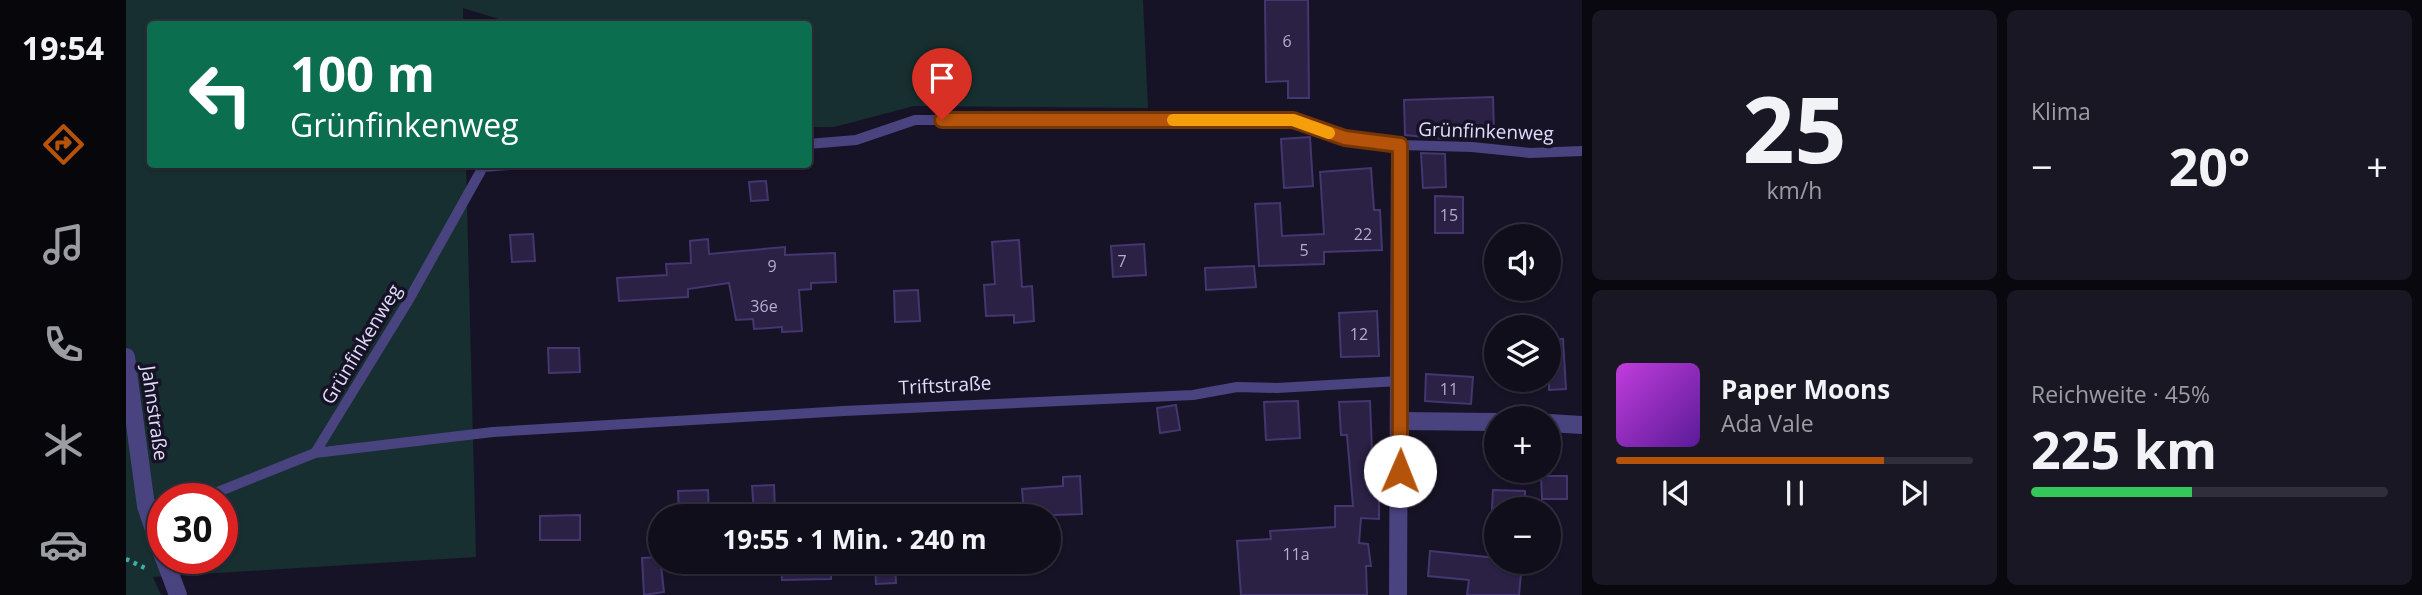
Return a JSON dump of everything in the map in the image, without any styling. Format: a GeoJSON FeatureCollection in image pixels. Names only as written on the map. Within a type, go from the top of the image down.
{"type":"FeatureCollection","features":[{"type":"Feature","properties":{"kind":"street"},"geometry":{"type":"LineString","coordinates":[[1398,595],[1401,421],[1400,145]]}},
{"type":"Feature","properties":{"kind":"street","name":"Jahnstraße"},"geometry":{"type":"LineString","coordinates":[[126,357],[150,483]]}},
{"type":"Feature","properties":{"kind":"street"},"geometry":{"type":"LineString","coordinates":[[1401,421],[1484,422]]}},
{"type":"Feature","properties":{"kind":"street"},"geometry":{"type":"LineString","coordinates":[[1561,424],[1582,425]]}},
{"type":"Feature","properties":{"kind":"street","name":"Jahnstraße"},"geometry":{"type":"LineString","coordinates":[[170,574],[178,595]]}},
{"type":"Feature","properties":{"kind":"lane","name":"Grünfinkenweg"},"geometry":{"type":"LineString","coordinates":[[812,144],[856,140],[915,120],[1293,120],[1345,138],[1400,145],[1472,147],[1530,153],[1582,150]]}},
{"type":"Feature","properties":{"kind":"lane","name":"Grünfinkenweg"},"geometry":{"type":"LineString","coordinates":[[315,453],[407,303],[482,168]]}},
{"type":"Feature","properties":{"kind":"lane","name":"Triftstraße"},"geometry":{"type":"LineString","coordinates":[[315,453],[493,432],[844,411],[1193,395],[1237,387],[1277,388],[1399,381]]}},
{"type":"Feature","properties":{"kind":"lane"},"geometry":{"type":"LineString","coordinates":[[238,484],[315,453]]}},
{"type":"Feature","properties":{"kind":"green space"},"geometry":{"type":"Polygon","coordinates":[[[126,0],[1143,0],[1148,108],[914,106],[834,127],[812,127],[812,21],[505,21],[463,8],[463,21],[147,21],[147,168],[466,168],[476,557],[238,572],[238,483],[147,483],[147,574],[201,574],[153,577],[161,595],[126,595],[126,0]]]}},
{"type":"Feature","properties":{"kind":"building"},"geometry":{"type":"Polygon","coordinates":[[[1265,0],[1308,0],[1309,98],[1288,98],[1288,81],[1266,82],[1265,0]]]}},
{"type":"Feature","properties":{"kind":"building"},"geometry":{"type":"Polygon","coordinates":[[[1493,97],[1494,133],[1444,134],[1444,139],[1405,135],[1404,100],[1493,97]]]}},
{"type":"Feature","properties":{"kind":"building"},"geometry":{"type":"Polygon","coordinates":[[[1310,137],[1313,186],[1284,188],[1281,139],[1310,137]]]}},
{"type":"Feature","properties":{"kind":"building"},"geometry":{"type":"Polygon","coordinates":[[[1421,153],[1445,154],[1446,187],[1423,188],[1421,153]]]}},
{"type":"Feature","properties":{"kind":"building"},"geometry":{"type":"Polygon","coordinates":[[[1371,168],[1374,210],[1380,210],[1382,250],[1324,252],[1324,264],[1259,266],[1255,204],[1280,203],[1282,236],[1324,234],[1320,172],[1371,168]]]}},
{"type":"Feature","properties":{"kind":"building"},"geometry":{"type":"Polygon","coordinates":[[[766,181],[768,200],[751,201],[749,182],[766,181]]]}},
{"type":"Feature","properties":{"kind":"building"},"geometry":{"type":"Polygon","coordinates":[[[1435,196],[1463,197],[1463,233],[1435,233],[1435,196]]]}},
{"type":"Feature","properties":{"kind":"building"},"geometry":{"type":"Polygon","coordinates":[[[533,234],[535,261],[512,262],[510,235],[533,234]]]}},
{"type":"Feature","properties":{"kind":"building"},"geometry":{"type":"Polygon","coordinates":[[[708,239],[709,254],[785,247],[785,255],[835,253],[836,282],[811,283],[811,289],[799,290],[802,331],[782,332],[782,327],[754,329],[753,319],[736,320],[729,283],[688,289],[688,297],[619,301],[617,278],[667,275],[666,264],[691,263],[690,241],[708,239]]]}},
{"type":"Feature","properties":{"kind":"building"},"geometry":{"type":"Polygon","coordinates":[[[1019,240],[1022,287],[1032,286],[1034,321],[1014,323],[1014,315],[986,316],[984,285],[995,284],[992,242],[1019,240]]]}},
{"type":"Feature","properties":{"kind":"building"},"geometry":{"type":"Polygon","coordinates":[[[1144,244],[1146,275],[1113,277],[1111,246],[1144,244]]]}},
{"type":"Feature","properties":{"kind":"building"},"geometry":{"type":"Polygon","coordinates":[[[1254,266],[1256,287],[1206,290],[1205,268],[1254,266]]]}},
{"type":"Feature","properties":{"kind":"building"},"geometry":{"type":"Polygon","coordinates":[[[918,290],[920,321],[895,322],[894,291],[918,290]]]}},
{"type":"Feature","properties":{"kind":"building"},"geometry":{"type":"Polygon","coordinates":[[[1377,311],[1379,356],[1341,357],[1339,313],[1377,311]]]}},
{"type":"Feature","properties":{"kind":"building"},"geometry":{"type":"Polygon","coordinates":[[[1561,339],[1563,339],[1566,389],[1561,389],[1561,339]]]}},
{"type":"Feature","properties":{"kind":"building"},"geometry":{"type":"Polygon","coordinates":[[[548,348],[579,348],[580,372],[549,373],[548,348]]]}},
{"type":"Feature","properties":{"kind":"building"},"geometry":{"type":"Polygon","coordinates":[[[1426,374],[1473,377],[1471,404],[1425,401],[1426,374]]]}},
{"type":"Feature","properties":{"kind":"building"},"geometry":{"type":"Polygon","coordinates":[[[1298,401],[1300,438],[1266,440],[1264,402],[1298,401]]]}},
{"type":"Feature","properties":{"kind":"building"},"geometry":{"type":"Polygon","coordinates":[[[1370,401],[1372,452],[1381,452],[1384,495],[1379,495],[1379,519],[1361,518],[1359,543],[1368,544],[1371,566],[1366,566],[1367,595],[1241,595],[1237,541],[1271,539],[1270,531],[1335,527],[1335,506],[1353,506],[1347,435],[1341,435],[1339,402],[1370,401]]]}},
{"type":"Feature","properties":{"kind":"building"},"geometry":{"type":"Polygon","coordinates":[[[1176,405],[1180,430],[1160,433],[1157,408],[1176,405]]]}},
{"type":"Feature","properties":{"kind":"building"},"geometry":{"type":"Polygon","coordinates":[[[1080,476],[1082,514],[1061,515],[1061,504],[1023,504],[1022,489],[1063,486],[1063,477],[1080,476]]]}},
{"type":"Feature","properties":{"kind":"building"},"geometry":{"type":"Polygon","coordinates":[[[1561,476],[1567,476],[1567,499],[1542,497],[1541,483],[1561,483],[1561,476]]]}},
{"type":"Feature","properties":{"kind":"building"},"geometry":{"type":"Polygon","coordinates":[[[774,485],[775,504],[753,504],[752,486],[774,485]]]}},
{"type":"Feature","properties":{"kind":"building"},"geometry":{"type":"Polygon","coordinates":[[[708,490],[709,504],[679,504],[678,491],[708,490]]]}},
{"type":"Feature","properties":{"kind":"building"},"geometry":{"type":"Polygon","coordinates":[[[1493,490],[1525,491],[1525,497],[1493,497],[1493,490]]]}},
{"type":"Feature","properties":{"kind":"building"},"geometry":{"type":"Polygon","coordinates":[[[580,515],[580,540],[540,540],[540,516],[580,515]]]}},
{"type":"Feature","properties":{"kind":"building"},"geometry":{"type":"Polygon","coordinates":[[[1430,551],[1484,557],[1484,574],[1521,574],[1519,595],[1467,595],[1469,580],[1428,576],[1430,551]]]}},
{"type":"Feature","properties":{"kind":"building"},"geometry":{"type":"Polygon","coordinates":[[[642,558],[648,558],[648,574],[662,574],[664,592],[644,595],[642,558]]]}},
{"type":"Feature","properties":{"kind":"building"},"geometry":{"type":"Polygon","coordinates":[[[782,574],[831,574],[831,579],[782,580],[782,574]]]}},
{"type":"Feature","properties":{"kind":"building"},"geometry":{"type":"Polygon","coordinates":[[[876,574],[896,574],[896,583],[876,584],[876,574]]]}},
{"type":"Feature","properties":{"kind":"slow traffic"},"geometry":{"type":"LineString","coordinates":[[1173,120],[1293,120],[1329,133]]}},
{"type":"Feature","properties":{"kind":"route"},"geometry":{"type":"LineString","coordinates":[[942,120],[1293,120],[1345,138],[1400,145],[1400,471]]}}]}
